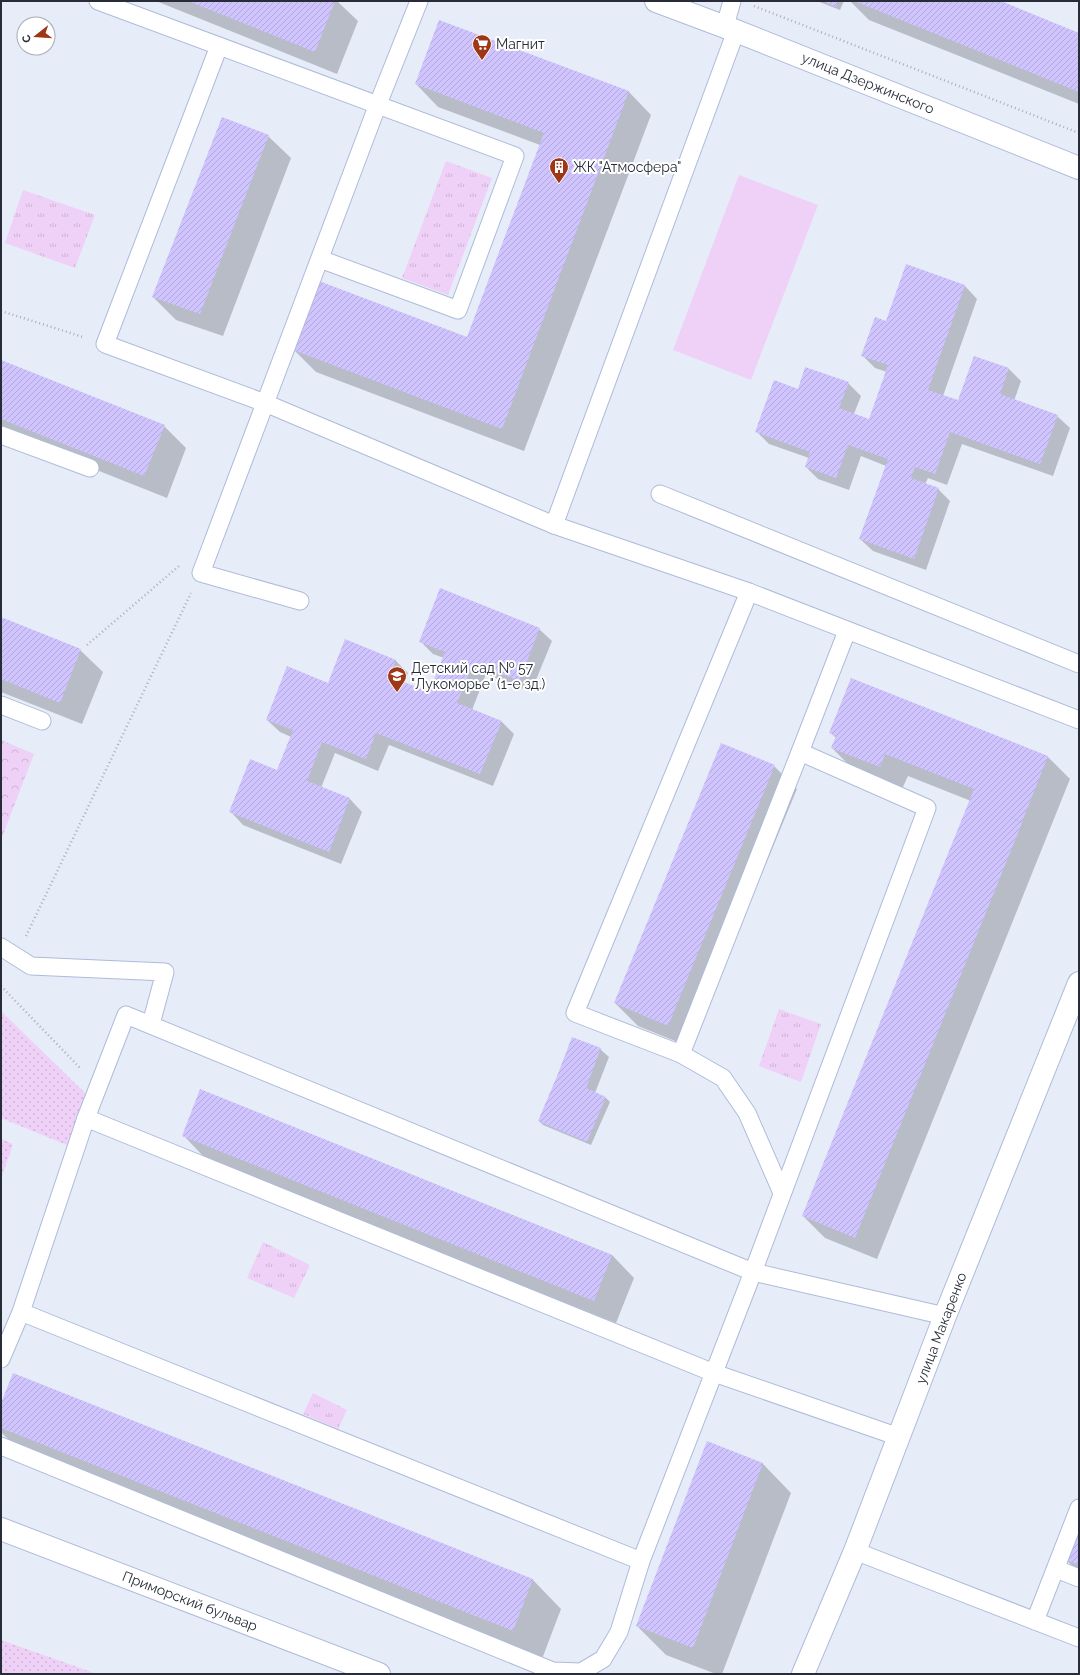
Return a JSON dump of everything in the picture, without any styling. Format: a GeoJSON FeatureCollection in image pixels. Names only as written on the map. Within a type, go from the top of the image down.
{"type":"FeatureCollection","features":[{"type":"Feature","properties":{"kind":"street","name":"улица Дзержинского"},"geometry":{"type":"LineString","coordinates":[[656,1],[1079,168]]}},
{"type":"Feature","properties":{"kind":"street","name":"улица Макаренко"},"geometry":{"type":"LineString","coordinates":[[803,1674],[855,1551],[945,1316],[1073,1018],[1079,983]]}},
{"type":"Feature","properties":{"kind":"street","name":"Приморский бульвар"},"geometry":{"type":"LineString","coordinates":[[1,1529],[379,1674]]}},
{"type":"Feature","properties":{"kind":"lane"},"geometry":{"type":"LineString","coordinates":[[98,1],[515,156],[458,310],[320,259]]}},
{"type":"Feature","properties":{"kind":"lane"},"geometry":{"type":"LineString","coordinates":[[300,601],[201,573],[378,104],[419,1]]}},
{"type":"Feature","properties":{"kind":"lane"},"geometry":{"type":"LineString","coordinates":[[554,525],[730,29],[732,1]]}},
{"type":"Feature","properties":{"kind":"lane"},"geometry":{"type":"LineString","coordinates":[[219,46],[104,344],[265,403],[554,525],[749,592],[1079,720]]}},
{"type":"Feature","properties":{"kind":"lane"},"geometry":{"type":"LineString","coordinates":[[1,435],[90,468]]}},
{"type":"Feature","properties":{"kind":"lane"},"geometry":{"type":"LineString","coordinates":[[660,494],[1079,664]]}},
{"type":"Feature","properties":{"kind":"lane"},"geometry":{"type":"LineString","coordinates":[[749,592],[575,1013],[681,1054],[723,1078],[747,1113],[782,1193]]}},
{"type":"Feature","properties":{"kind":"lane"},"geometry":{"type":"LineString","coordinates":[[681,1054],[847,631]]}},
{"type":"Feature","properties":{"kind":"lane"},"geometry":{"type":"LineString","coordinates":[[1,705],[42,720]]}},
{"type":"Feature","properties":{"kind":"lane"},"geometry":{"type":"LineString","coordinates":[[1,1446],[552,1671],[581,1672],[603,1659],[619,1632],[641,1561],[753,1272],[927,808],[800,752]]}},
{"type":"Feature","properties":{"kind":"lane"},"geometry":{"type":"LineString","coordinates":[[1,947],[31,966],[165,972],[151,1024]]}},
{"type":"Feature","properties":{"kind":"lane"},"geometry":{"type":"LineString","coordinates":[[1,1360],[21,1312],[86,1118],[126,1015],[753,1272],[945,1316]]}},
{"type":"Feature","properties":{"kind":"lane"},"geometry":{"type":"LineString","coordinates":[[86,1118],[714,1373],[899,1438]]}},
{"type":"Feature","properties":{"kind":"lane"},"geometry":{"type":"LineString","coordinates":[[21,1312],[641,1561]]}},
{"type":"Feature","properties":{"kind":"lane"},"geometry":{"type":"LineString","coordinates":[[1035,1621],[1079,1508]]}},
{"type":"Feature","properties":{"kind":"lane"},"geometry":{"type":"LineString","coordinates":[[855,1551],[1079,1638]]}},
{"type":"Feature","properties":{"kind":"lane"},"geometry":{"type":"LineString","coordinates":[[1056,1569],[1079,1578]]}},
{"type":"Feature","properties":{"kind":"path"},"geometry":{"type":"LineString","coordinates":[[750,4],[1079,134]]}},
{"type":"Feature","properties":{"kind":"path"},"geometry":{"type":"LineString","coordinates":[[1,311],[104,344]]}},
{"type":"Feature","properties":{"kind":"path"},"geometry":{"type":"LineString","coordinates":[[87,645],[180,565]]}},
{"type":"Feature","properties":{"kind":"path"},"geometry":{"type":"LineString","coordinates":[[16,957],[201,573]]}},
{"type":"Feature","properties":{"kind":"path"},"geometry":{"type":"LineString","coordinates":[[1,986],[98,1086]]}},
{"type":"Feature","properties":{"kind":"green space"},"geometry":{"type":"Polygon","coordinates":[[[446,161],[492,178],[448,295],[402,278],[446,161]]]}},
{"type":"Feature","properties":{"kind":"green space"},"geometry":{"type":"Polygon","coordinates":[[[739,175],[818,205],[751,380],[673,350],[739,175]]]}},
{"type":"Feature","properties":{"kind":"green space"},"geometry":{"type":"Polygon","coordinates":[[[23,190],[95,215],[75,268],[5,243],[23,190]]]}},
{"type":"Feature","properties":{"kind":"green space"},"geometry":{"type":"Polygon","coordinates":[[[1,740],[34,754],[1,840],[1,740]]]}},
{"type":"Feature","properties":{"kind":"green space"},"geometry":{"type":"Polygon","coordinates":[[[779,1009],[821,1024],[801,1082],[759,1066],[779,1009]]]}},
{"type":"Feature","properties":{"kind":"green space"},"geometry":{"type":"Polygon","coordinates":[[[1,1011],[86,1094],[67,1145],[1,1118],[1,1011]]]}},
{"type":"Feature","properties":{"kind":"green space"},"geometry":{"type":"Polygon","coordinates":[[[1,1139],[13,1144],[1,1179],[1,1139]]]}},
{"type":"Feature","properties":{"kind":"green space"},"geometry":{"type":"Polygon","coordinates":[[[263,1242],[310,1265],[294,1298],[247,1278],[263,1242]]]}},
{"type":"Feature","properties":{"kind":"green space"},"geometry":{"type":"Polygon","coordinates":[[[313,1393],[347,1410],[338,1429],[303,1414],[313,1393]]]}},
{"type":"Feature","properties":{"kind":"green space"},"geometry":{"type":"Polygon","coordinates":[[[1,1640],[97,1674],[1,1674],[1,1640]]]}},
{"type":"Feature","properties":{"kind":"building"},"geometry":{"type":"Polygon","coordinates":[[[188,1],[335,1],[315,52],[188,1]]]}},
{"type":"Feature","properties":{"kind":"building"},"geometry":{"type":"Polygon","coordinates":[[[821,1],[838,1],[836,7],[821,1]]]}},
{"type":"Feature","properties":{"kind":"building"},"geometry":{"type":"Polygon","coordinates":[[[854,1],[1001,1],[1079,33],[1079,92],[854,1]]]}},
{"type":"Feature","properties":{"kind":"building","name":"ЖК \"Атмосфера\""},"geometry":{"type":"Polygon","coordinates":[[[439,20],[629,91],[502,429],[293,350],[319,281],[467,337],[544,133],[415,84],[439,20]]]}},
{"type":"Feature","properties":{"kind":"building"},"geometry":{"type":"Polygon","coordinates":[[[222,117],[269,135],[200,314],[152,297],[222,117]]]}},
{"type":"Feature","properties":{"kind":"building"},"geometry":{"type":"Polygon","coordinates":[[[906,264],[965,285],[928,390],[958,400],[974,356],[1009,368],[1000,394],[1058,415],[1040,464],[950,432],[935,474],[915,467],[911,478],[939,488],[914,559],[859,539],[888,459],[848,445],[836,478],[805,467],[810,452],[755,432],[774,380],[798,389],[805,367],[849,382],[839,408],[869,419],[888,365],[861,356],[875,317],[886,321],[906,264]]]}},
{"type":"Feature","properties":{"kind":"building"},"geometry":{"type":"Polygon","coordinates":[[[1,360],[165,425],[144,476],[1,419],[1,360]]]}},
{"type":"Feature","properties":{"kind":"building"},"geometry":{"type":"Polygon","coordinates":[[[440,588],[540,628],[519,681],[473,663],[457,703],[502,721],[480,774],[376,733],[366,759],[322,742],[307,781],[350,798],[329,852],[229,812],[250,759],[277,770],[293,730],[266,720],[287,666],[328,683],[345,639],[396,660],[389,676],[429,692],[445,652],[419,642],[440,588]]]}},
{"type":"Feature","properties":{"kind":"building"},"geometry":{"type":"Polygon","coordinates":[[[1,617],[81,649],[60,703],[1,679],[1,617]]]}},
{"type":"Feature","properties":{"kind":"building"},"geometry":{"type":"Polygon","coordinates":[[[851,678],[1048,756],[1022,822],[1005,815],[1022,823],[855,1238],[802,1216],[974,789],[885,754],[880,767],[831,748],[836,736],[829,733],[851,678]]]}},
{"type":"Feature","properties":{"kind":"building"},"geometry":{"type":"Polygon","coordinates":[[[721,743],[775,765],[668,1026],[614,1003],[721,743]]]}},
{"type":"Feature","properties":{"kind":"building"},"geometry":{"type":"Polygon","coordinates":[[[572,1037],[601,1048],[586,1088],[606,1097],[587,1142],[538,1121],[572,1037]]]}},
{"type":"Feature","properties":{"kind":"building"},"geometry":{"type":"Polygon","coordinates":[[[200,1089],[612,1255],[594,1301],[182,1136],[200,1089]]]}},
{"type":"Feature","properties":{"kind":"building"},"geometry":{"type":"Polygon","coordinates":[[[13,1373],[533,1579],[513,1631],[1,1428],[1,1403],[13,1373]]]}},
{"type":"Feature","properties":{"kind":"building"},"geometry":{"type":"Polygon","coordinates":[[[707,1441],[763,1463],[693,1648],[636,1626],[707,1441]]]}},
{"type":"Feature","properties":{"kind":"building"},"geometry":{"type":"Polygon","coordinates":[[[1079,1522],[1079,1565],[1064,1559],[1079,1522]]]}},
{"type":"Feature","properties":{"kind":"place","name":"Магнит"},"geometry":{"type":"Point","coordinates":[482,61]}},
{"type":"Feature","properties":{"kind":"place","name":"ЖК \"Атмосфера\""},"geometry":{"type":"Point","coordinates":[559,184]}},
{"type":"Feature","properties":{"kind":"place","name":"Детский сад № 57 \"Лукоморье\" (1-е зд.)"},"geometry":{"type":"Point","coordinates":[397,693]}}]}
